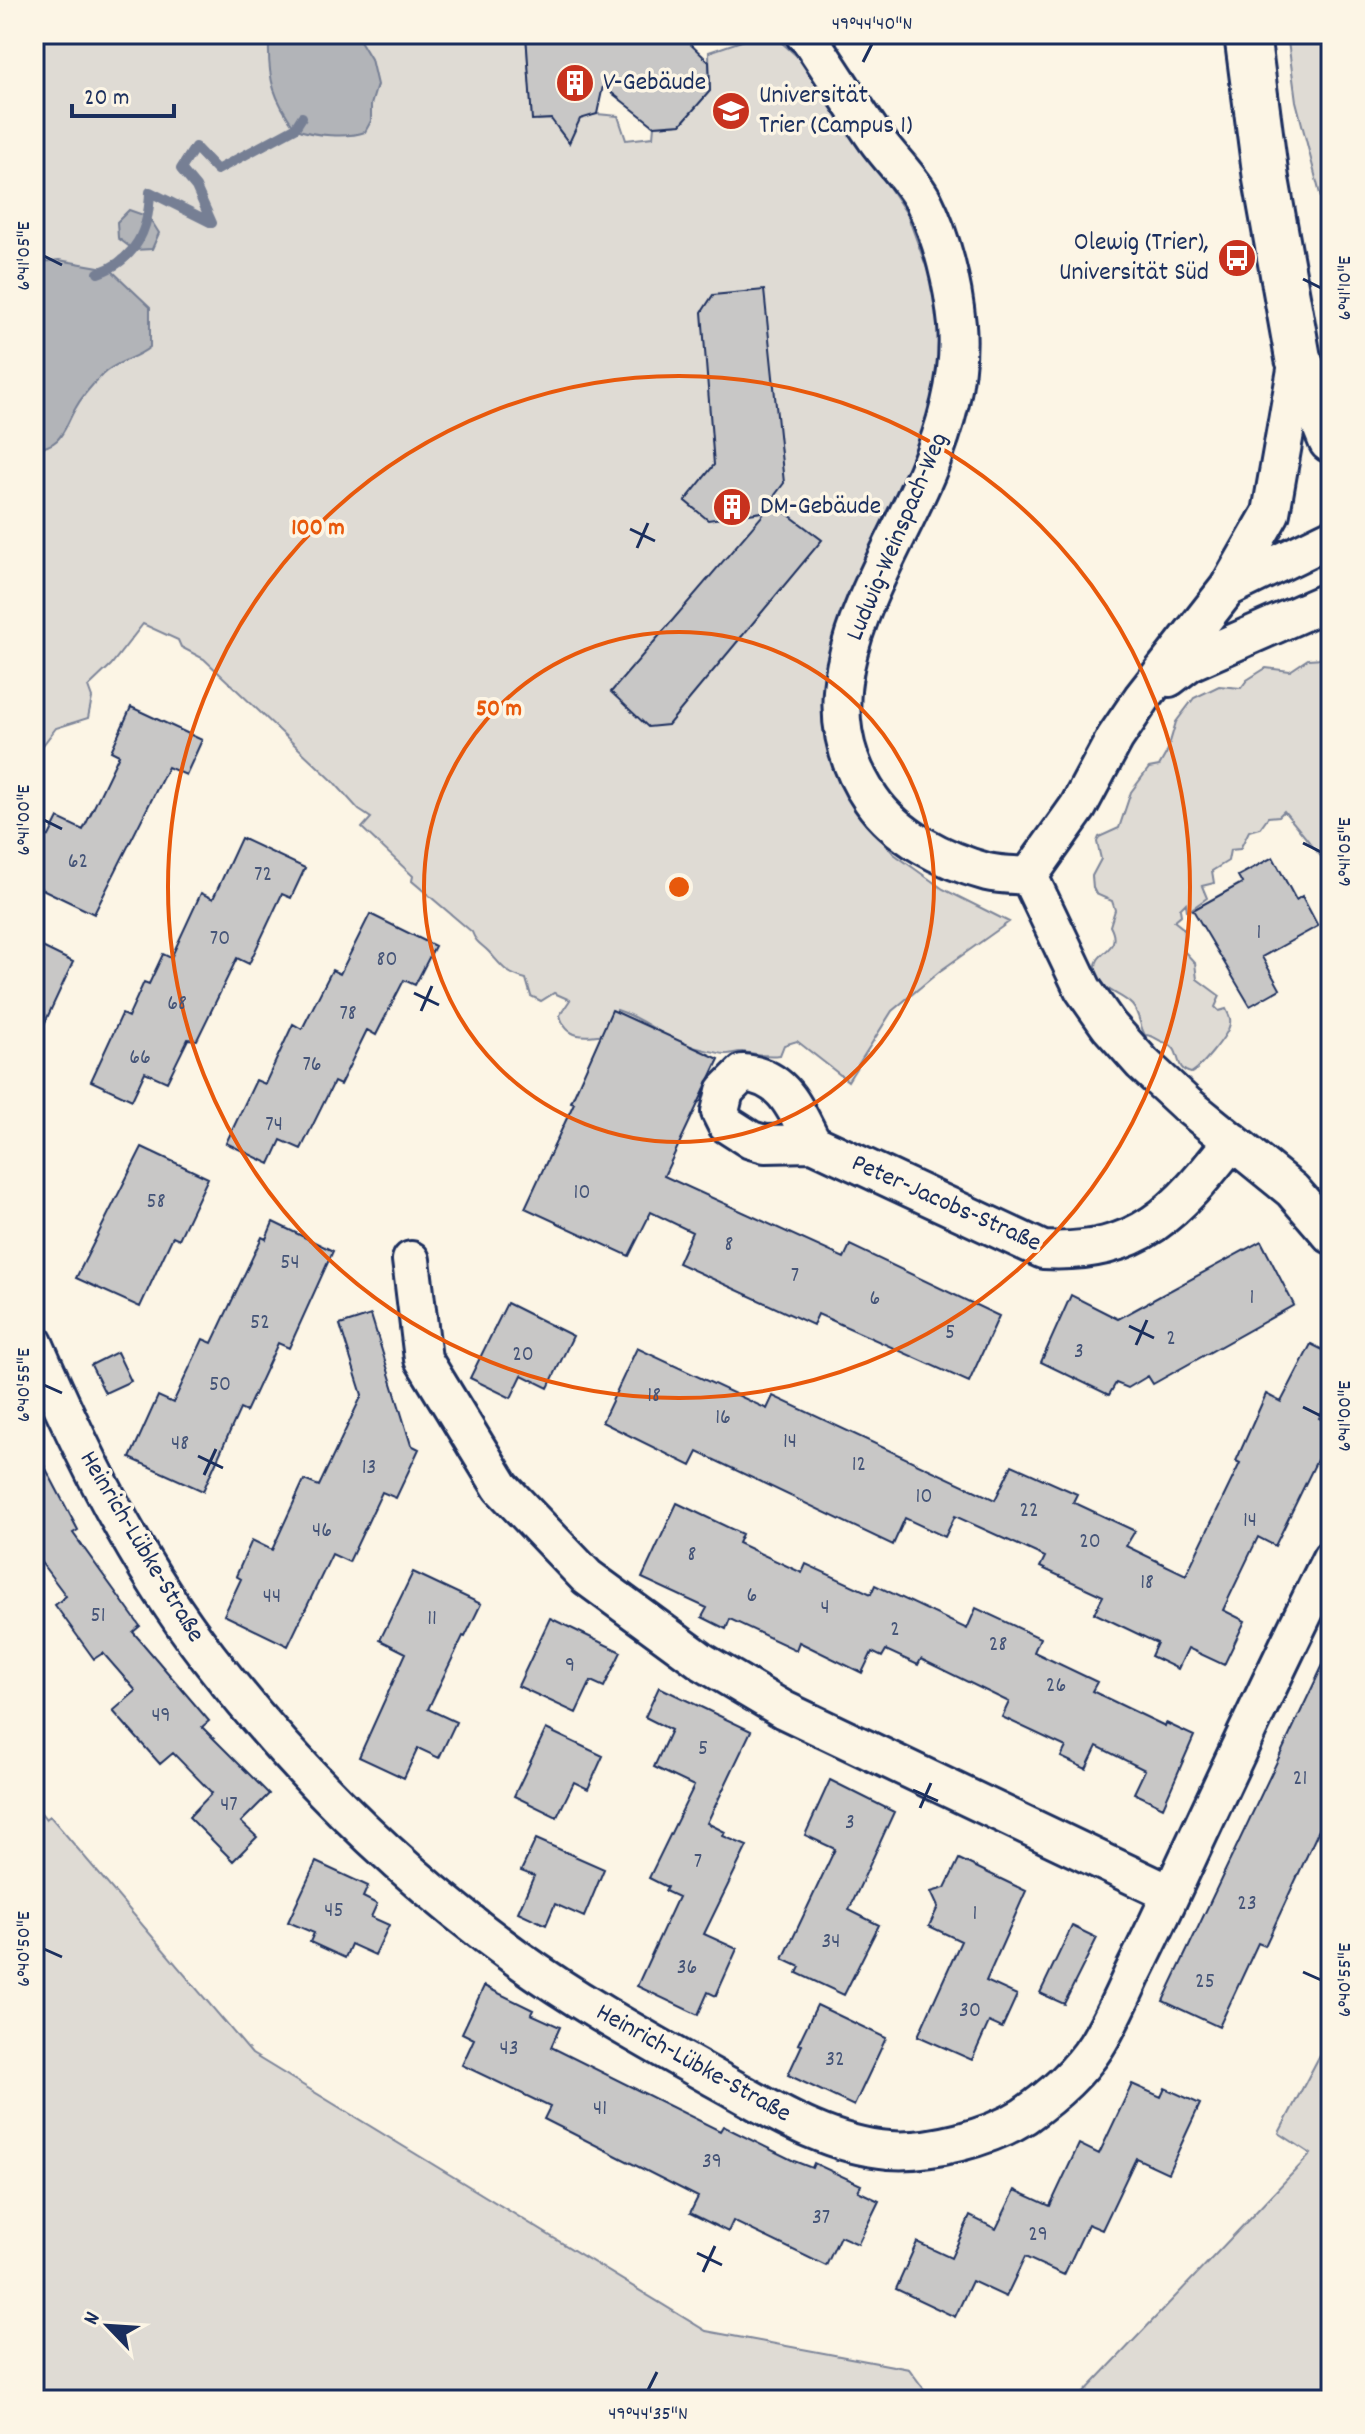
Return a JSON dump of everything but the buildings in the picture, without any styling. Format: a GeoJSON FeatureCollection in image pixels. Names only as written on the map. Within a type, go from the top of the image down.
{"type":"FeatureCollection","features":[{"type":"Feature","properties":{"kind":"main road"},"geometry":{"type":"LineString","coordinates":[[1247,34],[1266,179],[1298,358],[1331,440]]}},
{"type":"Feature","properties":{"kind":"street","name":"Ludwig-Weinspach-Weg"},"geometry":{"type":"LineString","coordinates":[[804,34],[877,140],[923,200],[940,244],[957,326],[955,366],[946,423],[927,473],[864,604],[844,669],[842,706],[845,742],[856,775],[893,827],[935,852],[988,872],[1029,876]]}},
{"type":"Feature","properties":{"kind":"street"},"geometry":{"type":"LineString","coordinates":[[1298,358],[1271,513],[1228,588],[1142,698],[1115,738],[1078,807],[1029,876],[1083,989],[1109,1026],[1142,1063],[1186,1104],[1292,1190],[1331,1235]]}},
{"type":"Feature","properties":{"kind":"street"},"geometry":{"type":"LineString","coordinates":[[1228,588],[1331,538]]}},
{"type":"Feature","properties":{"kind":"street"},"geometry":{"type":"LineString","coordinates":[[1142,698],[1190,662],[1331,600]]}},
{"type":"Feature","properties":{"kind":"street","name":"Peter-Jacobs-Straße"},"geometry":{"type":"LineString","coordinates":[[813,1143],[1043,1250],[1071,1252],[1116,1244],[1151,1226],[1203,1178],[1232,1141]]}},
{"type":"Feature","properties":{"kind":"street"},"geometry":{"type":"LineString","coordinates":[[411,1260],[423,1359],[501,1487],[587,1577],[703,1662],[784,1710],[1171,1894]]}},
{"type":"Feature","properties":{"kind":"street","name":"Heinrich-Lübke-Straße"},"geometry":{"type":"LineString","coordinates":[[34,1343],[85,1458],[129,1539],[179,1617],[207,1656],[283,1747],[350,1817],[419,1882],[519,1960],[621,2025],[795,2122],[842,2140],[893,2150],[968,2140],[1016,2120],[1059,2090],[1094,2050],[1331,1558]]}},
{"type":"Feature","properties":{"kind":"shaded area"},"geometry":{"type":"Polygon","coordinates":[[[34,34],[526,34],[532,115],[538,120],[553,119],[558,122],[562,134],[574,119],[597,114],[618,116],[626,140],[653,137],[654,126],[681,124],[710,91],[709,52],[762,34],[772,34],[808,66],[907,214],[929,274],[945,347],[917,472],[826,718],[842,785],[861,817],[894,854],[943,889],[1009,922],[940,971],[892,1011],[848,1081],[797,1041],[784,1045],[780,1055],[723,1054],[691,1047],[617,1010],[606,1034],[584,1036],[572,1033],[560,1015],[570,1000],[554,993],[541,1001],[531,996],[526,979],[504,969],[472,932],[412,881],[413,876],[362,828],[371,818],[359,810],[333,781],[204,659],[181,647],[178,640],[143,624],[111,665],[88,687],[92,698],[88,718],[56,728],[34,752],[34,34]]]}},
{"type":"Feature","properties":{"kind":"shaded area"},"geometry":{"type":"Polygon","coordinates":[[[285,34],[356,34],[371,59],[377,85],[371,105],[371,121],[365,132],[330,135],[295,128],[277,98],[270,68],[269,44],[285,34]]]}},
{"type":"Feature","properties":{"kind":"shaded area"},"geometry":{"type":"Polygon","coordinates":[[[1287,34],[1331,34],[1331,237],[1296,101],[1287,34]]]}},
{"type":"Feature","properties":{"kind":"shaded area"},"geometry":{"type":"Polygon","coordinates":[[[129,210],[149,217],[159,233],[152,249],[134,250],[118,238],[117,222],[129,210]]]}},
{"type":"Feature","properties":{"kind":"shaded area"},"geometry":{"type":"Polygon","coordinates":[[[59,260],[110,269],[150,307],[150,347],[102,375],[81,400],[57,441],[34,449],[34,263],[59,260]]]}},
{"type":"Feature","properties":{"kind":"shaded area"},"geometry":{"type":"Polygon","coordinates":[[[1331,652],[1331,858],[1323,859],[1284,811],[1279,816],[1268,817],[1260,828],[1249,831],[1240,849],[1230,850],[1228,861],[1212,871],[1214,883],[1202,886],[1207,898],[1190,910],[1187,911],[1186,903],[1180,909],[1181,915],[1174,921],[1184,929],[1183,950],[1195,963],[1197,979],[1220,996],[1215,1007],[1219,1011],[1226,1009],[1230,1020],[1227,1032],[1218,1045],[1191,1073],[1181,1067],[1170,1045],[1145,1035],[1132,1005],[1106,987],[1098,977],[1096,963],[1113,941],[1110,926],[1115,910],[1112,901],[1096,894],[1093,888],[1092,876],[1101,859],[1097,842],[1099,837],[1119,828],[1131,792],[1149,768],[1159,766],[1167,752],[1176,722],[1194,698],[1219,686],[1241,688],[1247,680],[1266,668],[1290,671],[1308,659],[1323,658],[1331,652]]]}},
{"type":"Feature","properties":{"kind":"shaded area"},"geometry":{"type":"Polygon","coordinates":[[[34,1804],[46,1819],[50,1816],[252,2054],[706,2331],[909,2369],[932,2400],[34,2400],[34,1804]]]}},
{"type":"Feature","properties":{"kind":"shaded area"},"geometry":{"type":"Polygon","coordinates":[[[1331,2034],[1331,2400],[1077,2400],[1311,2154],[1279,2133],[1331,2034]]]}},
{"type":"Feature","properties":{"kind":"waterway"},"geometry":{"type":"LineString","coordinates":[[98,273],[122,260],[138,242],[147,219],[150,192],[212,223],[196,187],[181,169],[195,147],[217,170],[295,128],[302,117]]}},
{"type":"Feature","properties":{"kind":"place","name":"V-Gebäude"},"geometry":{"type":"Point","coordinates":[575,83]}},
{"type":"Feature","properties":{"kind":"place","name":"Universität Trier (Campus 1)"},"geometry":{"type":"Point","coordinates":[731,111]}},
{"type":"Feature","properties":{"kind":"place","name":"Olewig (Trier), Universität Süd"},"geometry":{"type":"Point","coordinates":[1237,258]}},
{"type":"Feature","properties":{"kind":"place","name":"DM-Gebäude"},"geometry":{"type":"Point","coordinates":[732,507]}}]}
